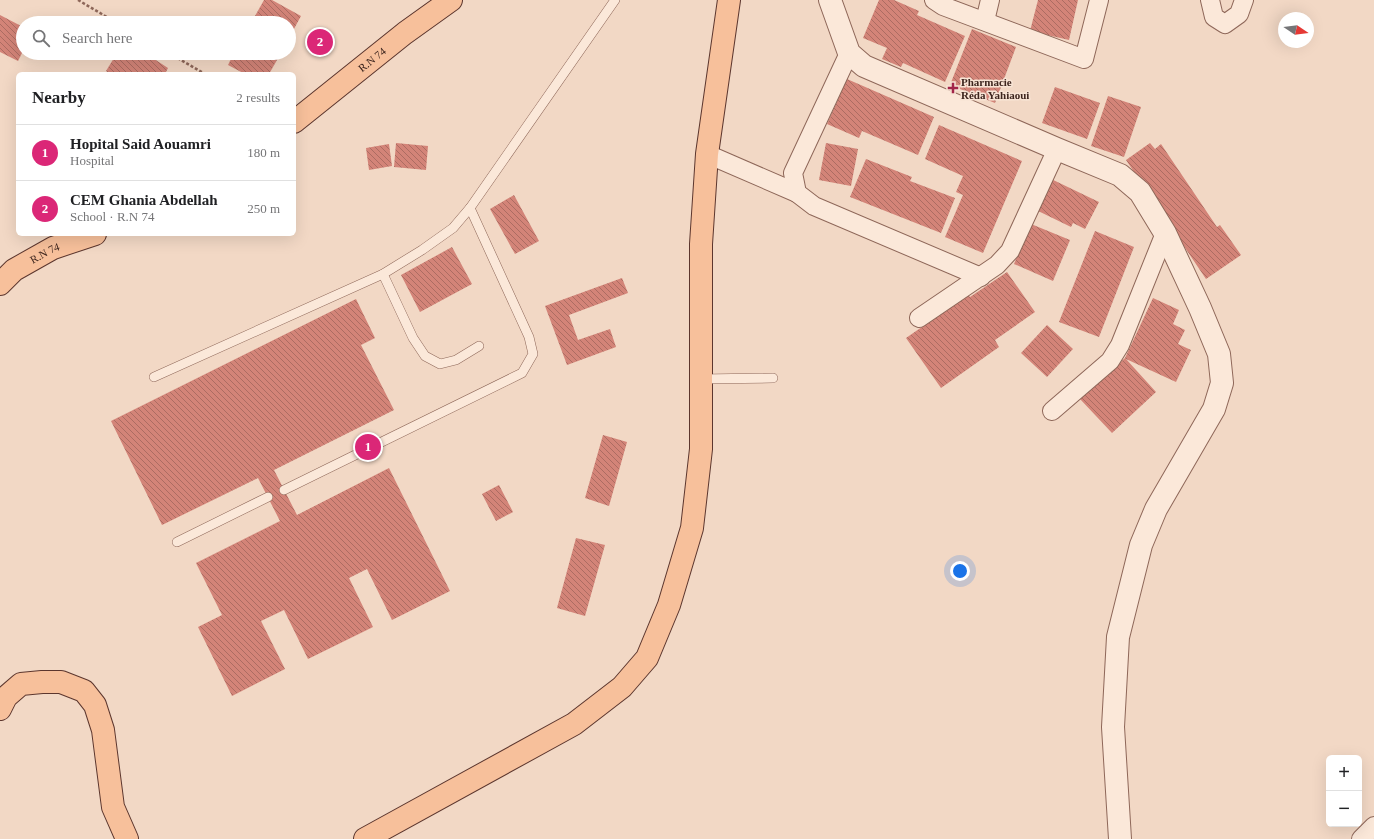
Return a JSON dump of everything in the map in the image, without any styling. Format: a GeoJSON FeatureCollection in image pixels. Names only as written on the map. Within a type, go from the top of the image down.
{"type":"FeatureCollection","features":[{"type":"Feature","properties":{"kind":"main road","name":"R.N 74"},"geometry":{"type":"LineString","coordinates":[[296,120],[405,33],[452,0]]}},
{"type":"Feature","properties":{"kind":"main road"},"geometry":{"type":"LineString","coordinates":[[365,839],[574,724],[622,687],[647,658],[668,605],[692,528],[701,449],[701,244],[707,154],[729,0]]}},
{"type":"Feature","properties":{"kind":"main road","name":"R.N 74"},"geometry":{"type":"LineString","coordinates":[[0,284],[14,270],[53,248],[89,236]]}},
{"type":"Feature","properties":{"kind":"main road"},"geometry":{"type":"LineString","coordinates":[[0,709],[6,697],[21,684],[61,682],[84,691],[96,705],[103,730],[113,807],[127,839]]}},
{"type":"Feature","properties":{"kind":"street"},"geometry":{"type":"LineString","coordinates":[[830,0],[850,53],[864,66],[1120,175],[1140,192],[1165,233],[1200,308],[1218,354],[1222,383],[1214,409],[1156,508],[1141,545],[1118,637],[1113,727],[1120,839]]}},
{"type":"Feature","properties":{"kind":"street"},"geometry":{"type":"LineString","coordinates":[[934,0],[943,6],[1084,59],[1099,0]]}},
{"type":"Feature","properties":{"kind":"street"},"geometry":{"type":"LineString","coordinates":[[985,22],[990,0]]}},
{"type":"Feature","properties":{"kind":"street"},"geometry":{"type":"LineString","coordinates":[[1210,0],[1214,17],[1226,24],[1239,14],[1244,0]]}},
{"type":"Feature","properties":{"kind":"street"},"geometry":{"type":"LineString","coordinates":[[797,193],[793,173],[850,53]]}},
{"type":"Feature","properties":{"kind":"street"},"geometry":{"type":"LineString","coordinates":[[919,318],[981,277],[997,265],[1010,251],[1057,149]]}},
{"type":"Feature","properties":{"kind":"street"},"geometry":{"type":"LineString","coordinates":[[707,154],[797,193],[814,206],[981,277]]}},
{"type":"Feature","properties":{"kind":"street"},"geometry":{"type":"LineString","coordinates":[[1052,411],[1110,361],[1120,345],[1129,325],[1165,233]]}},
{"type":"Feature","properties":{"kind":"street"},"geometry":{"type":"LineString","coordinates":[[1362,839],[1374,826]]}},
{"type":"Feature","properties":{"kind":"lane"},"geometry":{"type":"LineString","coordinates":[[154,377],[383,274],[422,250],[453,228],[470,208],[615,0]]}},
{"type":"Feature","properties":{"kind":"lane"},"geometry":{"type":"LineString","coordinates":[[284,490],[522,373],[533,354],[529,337],[470,208]]}},
{"type":"Feature","properties":{"kind":"lane"},"geometry":{"type":"LineString","coordinates":[[383,274],[413,338],[425,356],[440,364],[456,360],[479,346]]}},
{"type":"Feature","properties":{"kind":"lane"},"geometry":{"type":"LineString","coordinates":[[701,379],[773,378]]}},
{"type":"Feature","properties":{"kind":"lane"},"geometry":{"type":"LineString","coordinates":[[177,542],[268,497]]}},
{"type":"Feature","properties":{"kind":"path"},"geometry":{"type":"LineString","coordinates":[[78,0],[105,16]]}},
{"type":"Feature","properties":{"kind":"path"},"geometry":{"type":"LineString","coordinates":[[181,60],[202,72]]}},
{"type":"Feature","properties":{"kind":"building"},"geometry":{"type":"Polygon","coordinates":[[[264,0],[272,0],[301,16],[296,25],[296,16],[255,16],[264,0]]]}},
{"type":"Feature","properties":{"kind":"building"},"geometry":{"type":"Polygon","coordinates":[[[879,0],[894,0],[919,11],[917,15],[965,36],[945,82],[903,63],[901,67],[882,59],[887,48],[863,38],[879,0]]]}},
{"type":"Feature","properties":{"kind":"building"},"geometry":{"type":"Polygon","coordinates":[[[1038,0],[1078,0],[1069,40],[1030,31],[1038,0]]]}},
{"type":"Feature","properties":{"kind":"building"},"geometry":{"type":"Polygon","coordinates":[[[0,15],[16,23],[16,60],[0,52],[0,15]]]}},
{"type":"Feature","properties":{"kind":"building"},"geometry":{"type":"Polygon","coordinates":[[[972,29],[1016,47],[995,103],[950,85],[972,29]]]}},
{"type":"Feature","properties":{"kind":"building"},"geometry":{"type":"Polygon","coordinates":[[[113,60],[156,60],[168,68],[166,72],[106,71],[113,60]]]}},
{"type":"Feature","properties":{"kind":"building"},"geometry":{"type":"Polygon","coordinates":[[[230,60],[277,60],[270,72],[241,72],[228,65],[230,60]]]}},
{"type":"Feature","properties":{"kind":"building"},"geometry":{"type":"Polygon","coordinates":[[[847,79],[934,117],[918,155],[862,131],[859,138],[827,124],[847,79]]]}},
{"type":"Feature","properties":{"kind":"building"},"geometry":{"type":"Polygon","coordinates":[[[1055,87],[1100,103],[1087,139],[1042,123],[1055,87]]]}},
{"type":"Feature","properties":{"kind":"building"},"geometry":{"type":"Polygon","coordinates":[[[1108,96],[1141,107],[1124,157],[1091,146],[1108,96]]]}},
{"type":"Feature","properties":{"kind":"building"},"geometry":{"type":"Polygon","coordinates":[[[939,125],[1022,161],[983,253],[945,237],[963,195],[956,192],[963,176],[925,159],[939,125]]]}},
{"type":"Feature","properties":{"kind":"building"},"geometry":{"type":"Polygon","coordinates":[[[396,143],[428,146],[426,170],[394,167],[396,143]]]}},
{"type":"Feature","properties":{"kind":"building"},"geometry":{"type":"Polygon","coordinates":[[[826,143],[858,149],[851,186],[819,180],[826,143]]]}},
{"type":"Feature","properties":{"kind":"building"},"geometry":{"type":"Polygon","coordinates":[[[1150,143],[1155,149],[1161,144],[1217,227],[1220,225],[1241,255],[1206,279],[1126,160],[1150,143]]]}},
{"type":"Feature","properties":{"kind":"building"},"geometry":{"type":"Polygon","coordinates":[[[389,144],[392,166],[369,170],[366,148],[389,144]]]}},
{"type":"Feature","properties":{"kind":"building"},"geometry":{"type":"Polygon","coordinates":[[[866,159],[912,177],[910,181],[955,198],[941,233],[850,197],[866,159]]]}},
{"type":"Feature","properties":{"kind":"building"},"geometry":{"type":"Polygon","coordinates":[[[1047,177],[1099,202],[1085,229],[1073,223],[1071,227],[1032,208],[1047,177]]]}},
{"type":"Feature","properties":{"kind":"building"},"geometry":{"type":"Polygon","coordinates":[[[514,195],[539,241],[515,254],[490,209],[514,195]]]}},
{"type":"Feature","properties":{"kind":"building"},"geometry":{"type":"Polygon","coordinates":[[[1031,224],[1070,240],[1053,281],[1014,264],[1031,224]]]}},
{"type":"Feature","properties":{"kind":"building"},"geometry":{"type":"Polygon","coordinates":[[[1095,231],[1134,247],[1099,337],[1059,322],[1095,231]]]}},
{"type":"Feature","properties":{"kind":"building"},"geometry":{"type":"Polygon","coordinates":[[[452,247],[472,284],[420,312],[401,275],[452,247]]]}},
{"type":"Feature","properties":{"kind":"building"},"geometry":{"type":"Polygon","coordinates":[[[1007,272],[1035,312],[995,340],[999,347],[941,388],[906,338],[968,295],[970,297],[1007,272]]]}},
{"type":"Feature","properties":{"kind":"building"},"geometry":{"type":"Polygon","coordinates":[[[622,278],[628,293],[569,315],[578,340],[610,329],[616,347],[567,365],[545,306],[622,278]]]}},
{"type":"Feature","properties":{"kind":"building"},"geometry":{"type":"Polygon","coordinates":[[[1153,298],[1179,310],[1173,324],[1185,330],[1178,344],[1191,350],[1176,382],[1126,359],[1156,392],[1112,433],[1080,399],[1125,358],[1153,298]]]}},
{"type":"Feature","properties":{"kind":"building"},"geometry":{"type":"Polygon","coordinates":[[[356,299],[375,338],[361,345],[394,410],[274,470],[297,515],[389,468],[450,591],[392,620],[367,569],[349,578],[373,627],[308,659],[284,610],[261,621],[285,669],[232,696],[198,627],[222,615],[196,563],[280,521],[258,478],[162,525],[111,421],[356,299]]]}},
{"type":"Feature","properties":{"kind":"building"},"geometry":{"type":"Polygon","coordinates":[[[1047,325],[1073,349],[1047,377],[1021,353],[1047,325]]]}},
{"type":"Feature","properties":{"kind":"building"},"geometry":{"type":"Polygon","coordinates":[[[603,435],[627,442],[609,506],[585,498],[603,435]]]}},
{"type":"Feature","properties":{"kind":"building"},"geometry":{"type":"Polygon","coordinates":[[[499,485],[513,512],[496,521],[482,494],[499,485]]]}},
{"type":"Feature","properties":{"kind":"building"},"geometry":{"type":"Polygon","coordinates":[[[576,538],[605,545],[585,616],[557,608],[576,538]]]}},
{"type":"Feature","properties":{"kind":"place","name":"CEM Ghania Abdellah"},"geometry":{"type":"Point","coordinates":[320,42]}},
{"type":"Feature","properties":{"kind":"place","name":"Pharmacie Réda Yahiaoui"},"geometry":{"type":"Point","coordinates":[953,88]}},
{"type":"Feature","properties":{"kind":"place","name":"Hopital Said Aouamri"},"geometry":{"type":"Point","coordinates":[368,447]}}]}
